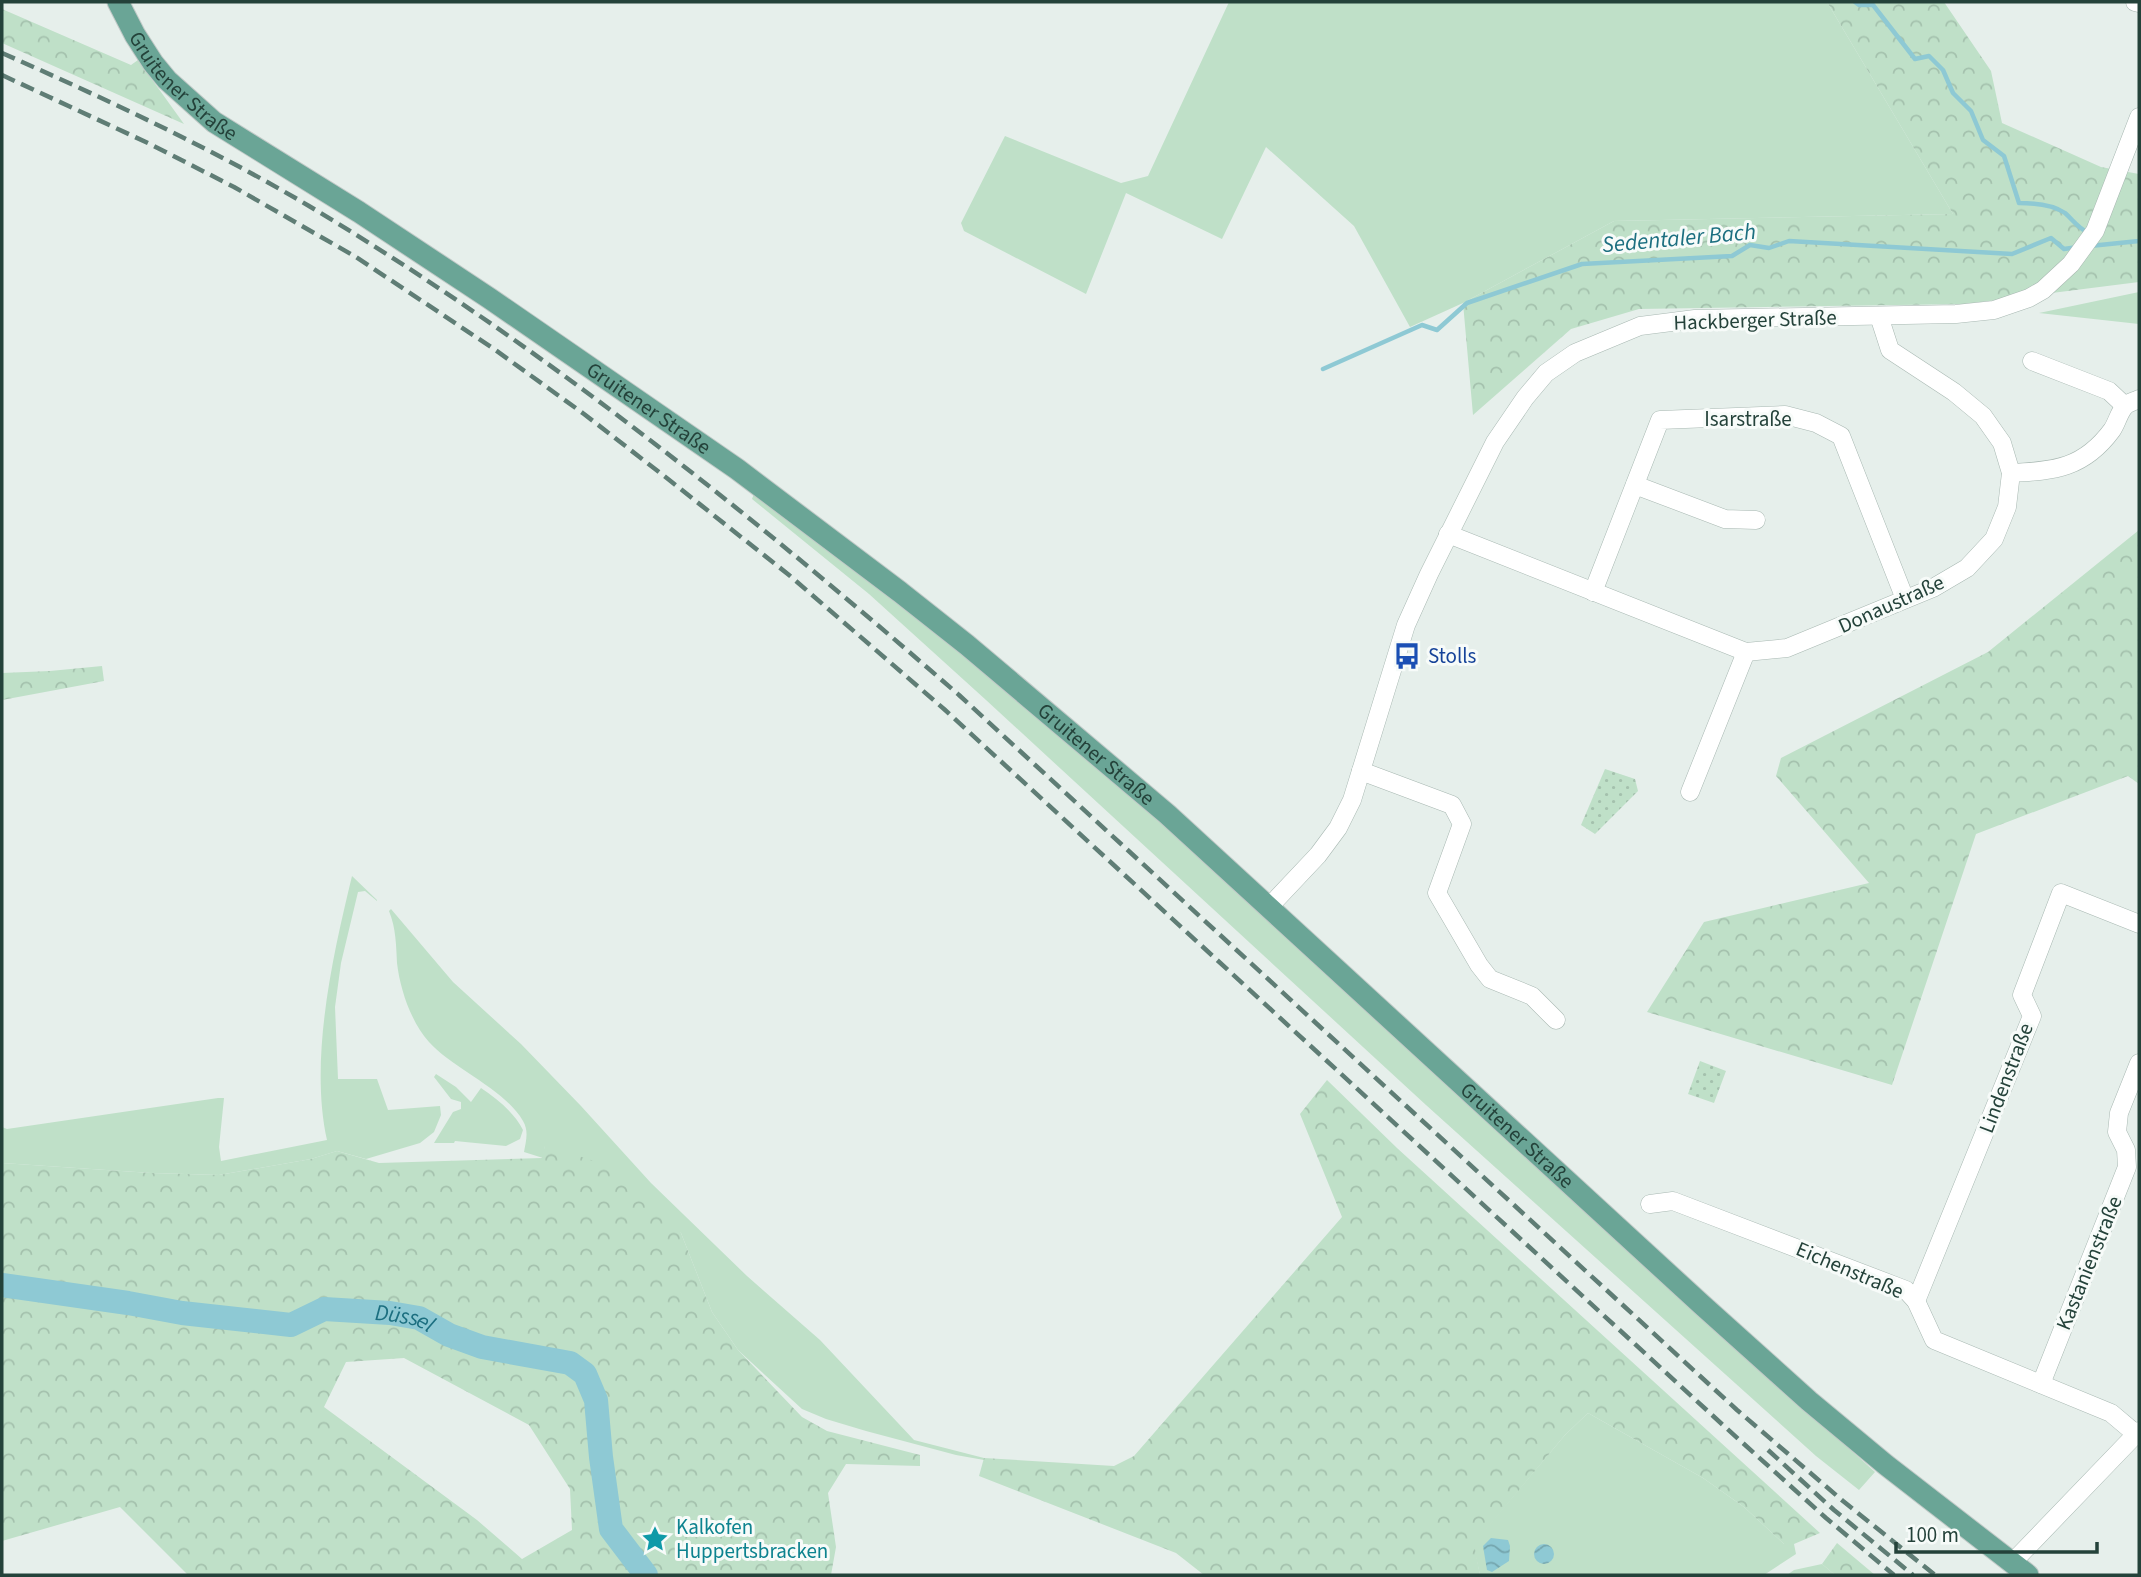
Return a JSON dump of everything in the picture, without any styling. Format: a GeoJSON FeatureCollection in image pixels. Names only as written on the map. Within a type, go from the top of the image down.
{"type":"FeatureCollection","features":[{"type":"Feature","properties":{"kind":"main road","name":"Gruitener Straße"},"geometry":{"type":"LineString","coordinates":[[118,2],[153,63],[167,80],[214,122],[456,276],[737,469],[967,645],[1122,774],[1782,1377],[1858,1443],[2020,1569]]}},
{"type":"Feature","properties":{"kind":"street","name":"Hackberger Straße"},"geometry":{"type":"LineString","coordinates":[[1269,907],[1318,855],[1338,828],[1352,800],[1406,625],[1494,442],[1546,373],[1574,352],[1640,326],[1695,319],[1956,314],[1994,310],[2029,298],[2043,290],[2071,264],[2095,231],[2139,117]]}},
{"type":"Feature","properties":{"kind":"street","name":"Donaustraße"},"geometry":{"type":"LineString","coordinates":[[1448,534],[1746,652],[1787,649],[1933,588],[1966,568],[1994,539],[2007,507],[2011,474],[2001,443],[1983,416],[1954,392],[1890,350],[1879,316]]}},
{"type":"Feature","properties":{"kind":"street"},"geometry":{"type":"LineString","coordinates":[[2011,474],[2051,471],[2081,460],[2099,445],[2132,402],[2032,360]]}},
{"type":"Feature","properties":{"kind":"street","name":"Isarstraße"},"geometry":{"type":"LineString","coordinates":[[1593,592],[1660,420],[1785,415],[1816,423],[1841,436],[1905,599]]}},
{"type":"Feature","properties":{"kind":"street"},"geometry":{"type":"LineString","coordinates":[[1635,485],[1725,520],[1756,520]]}},
{"type":"Feature","properties":{"kind":"street"},"geometry":{"type":"LineString","coordinates":[[1690,792],[1746,652]]}},
{"type":"Feature","properties":{"kind":"street"},"geometry":{"type":"LineString","coordinates":[[1361,771],[1452,805],[1462,824],[1437,893],[1490,979],[1532,996],[1556,1020]]}},
{"type":"Feature","properties":{"kind":"street","name":"Lindenstraße"},"geometry":{"type":"LineString","coordinates":[[1916,1301],[2032,1016],[2022,995],[2061,893],[2139,924]]}},
{"type":"Feature","properties":{"kind":"street","name":"Kastanienstraße"},"geometry":{"type":"LineString","coordinates":[[2041,1384],[2127,1167],[2126,1150],[2117,1132],[2119,1113],[2139,1063]]}},
{"type":"Feature","properties":{"kind":"street","name":"Eichenstraße"},"geometry":{"type":"LineString","coordinates":[[1650,1204],[1673,1201],[1906,1290],[1916,1301],[1934,1340],[2111,1413],[2138,1432]]}},
{"type":"Feature","properties":{"kind":"street"},"geometry":{"type":"LineString","coordinates":[[2020,1569],[2138,1432]]}},
{"type":"Feature","properties":{"kind":"green space"},"geometry":{"type":"Polygon","coordinates":[[[1229,2],[1827,2],[1953,214],[1614,221],[1463,303],[1410,327],[1354,226],[1266,147],[1222,239],[1126,193],[1086,294],[964,231],[961,223],[1005,136],[1121,183],[1148,176],[1229,2]]]}},
{"type":"Feature","properties":{"kind":"green space"},"geometry":{"type":"Polygon","coordinates":[[[1827,2],[1944,2],[1991,71],[2002,123],[2101,167],[2139,174],[2139,282],[1965,304],[1639,309],[1571,329],[1473,415],[1463,303],[1614,221],[1953,214],[1827,2]]]}},
{"type":"Feature","properties":{"kind":"green space"},"geometry":{"type":"Polygon","coordinates":[[[2,9],[131,65],[138,60],[184,124],[2,43],[2,9]]]}},
{"type":"Feature","properties":{"kind":"green space"},"geometry":{"type":"Polygon","coordinates":[[[2139,292],[2139,324],[2039,313],[2139,292]]]}},
{"type":"Feature","properties":{"kind":"green space"},"geometry":{"type":"Polygon","coordinates":[[[755,491],[1100,763],[1875,1472],[1859,1490],[1816,1456],[1426,1105],[869,594],[752,499],[755,491]]]}},
{"type":"Feature","properties":{"kind":"green space"},"geometry":{"type":"Polygon","coordinates":[[[2139,530],[2139,784],[2128,776],[1976,834],[1892,1085],[1647,1012],[1704,922],[1869,883],[1776,776],[1781,758],[1988,652],[2139,530]]]}},
{"type":"Feature","properties":{"kind":"green space"},"geometry":{"type":"Polygon","coordinates":[[[102,666],[104,681],[2,700],[2,673],[102,666]]]}},
{"type":"Feature","properties":{"kind":"green space"},"geometry":{"type":"Polygon","coordinates":[[[1605,769],[1635,779],[1638,791],[1595,834],[1581,825],[1605,769]]]}},
{"type":"Feature","properties":{"kind":"green space"},"geometry":{"type":"Polygon","coordinates":[[[352,876],[377,901],[365,891],[358,892],[341,963],[335,1007],[338,1079],[377,1079],[388,1110],[440,1106],[441,1115],[434,1132],[420,1143],[366,1159],[337,1151],[311,1159],[219,1175],[2,1163],[2,1127],[7,1129],[218,1098],[224,1098],[219,1147],[221,1161],[327,1140],[322,1109],[322,1042],[331,973],[352,876]]]}},
{"type":"Feature","properties":{"kind":"green space"},"geometry":{"type":"Polygon","coordinates":[[[391,909],[453,982],[521,1044],[651,1183],[747,1276],[820,1340],[914,1440],[984,1460],[866,1431],[802,1409],[738,1350],[712,1312],[681,1233],[545,1146],[543,1158],[524,1152],[526,1129],[515,1110],[492,1089],[439,1052],[417,1025],[401,984],[389,911],[391,909]]]}},
{"type":"Feature","properties":{"kind":"green space"},"geometry":{"type":"Polygon","coordinates":[[[1700,1061],[1726,1071],[1714,1103],[1688,1094],[1700,1061]]]}},
{"type":"Feature","properties":{"kind":"green space"},"geometry":{"type":"Polygon","coordinates":[[[436,1074],[456,1087],[471,1102],[481,1088],[493,1097],[519,1123],[523,1130],[520,1139],[506,1146],[455,1141],[434,1143],[453,1112],[461,1109],[461,1102],[451,1099],[434,1077],[436,1074]]]}},
{"type":"Feature","properties":{"kind":"green space"},"geometry":{"type":"Polygon","coordinates":[[[1327,1080],[1397,1148],[1820,1533],[1794,1544],[1784,1544],[1744,1507],[1703,1478],[1588,1413],[1565,1435],[1474,1544],[1480,1575],[1204,1575],[1176,1553],[979,1476],[984,1458],[1114,1466],[1134,1456],[1342,1217],[1300,1114],[1327,1080]]]}},
{"type":"Feature","properties":{"kind":"green space"},"geometry":{"type":"Polygon","coordinates":[[[545,1145],[600,1163],[647,1190],[681,1233],[712,1312],[738,1350],[802,1417],[827,1431],[920,1455],[920,1466],[846,1464],[828,1493],[836,1547],[831,1575],[188,1575],[120,1507],[2,1541],[2,1163],[219,1175],[311,1159],[337,1151],[379,1163],[542,1158],[545,1145]],[[404,1358],[346,1362],[324,1407],[477,1520],[522,1559],[572,1530],[570,1489],[529,1425],[404,1358]]]}},
{"type":"Feature","properties":{"kind":"green space"},"geometry":{"type":"Polygon","coordinates":[[[1588,1413],[1703,1478],[1744,1507],[1784,1544],[1794,1544],[1796,1554],[1764,1575],[1480,1575],[1473,1544],[1565,1435],[1588,1413]]]}},
{"type":"Feature","properties":{"kind":"green space"},"geometry":{"type":"Polygon","coordinates":[[[1837,1543],[1875,1575],[1835,1575],[1822,1564],[1837,1543]]]}},
{"type":"Feature","properties":{"kind":"green space"},"geometry":{"type":"Polygon","coordinates":[[[1822,1564],[1835,1575],[1787,1575],[1794,1570],[1822,1564]]]}},
{"type":"Feature","properties":{"kind":"water"},"geometry":{"type":"Polygon","coordinates":[[[1491,1538],[1508,1540],[1510,1546],[1509,1561],[1492,1572],[1487,1570],[1483,1546],[1491,1538]]]}},
{"type":"Feature","properties":{"kind":"water"},"geometry":{"type":"Polygon","coordinates":[[[1544,1544],[1551,1547],[1554,1554],[1551,1561],[1544,1564],[1537,1561],[1534,1554],[1537,1547],[1544,1544]]]}},
{"type":"Feature","properties":{"kind":"waterway"},"geometry":{"type":"LineString","coordinates":[[1855,2],[1859,5],[1873,5],[1915,59],[1929,56],[1943,70],[1953,93],[1971,111],[1983,140],[2004,156],[2019,203],[2054,208],[2065,213],[2087,232]]}},
{"type":"Feature","properties":{"kind":"waterway","name":"Sedentaler Bach"},"geometry":{"type":"LineString","coordinates":[[1323,369],[1422,325],[1437,330],[1467,303],[1582,264],[1732,256],[1750,245],[1769,248],[1789,241],[2012,254],[2051,238],[2064,249],[2078,247]]}},
{"type":"Feature","properties":{"kind":"waterway","name":"Sedentaler Bach"},"geometry":{"type":"LineString","coordinates":[[2090,246],[2139,241]]}},
{"type":"Feature","properties":{"kind":"waterway","name":"Düssel"},"geometry":{"type":"LineString","coordinates":[[2,1285],[182,1313],[291,1325],[324,1309],[390,1313],[419,1318],[449,1335],[482,1347],[570,1363],[585,1374],[596,1400],[611,1529],[646,1575]]}},
{"type":"Feature","properties":{"kind":"railway"},"geometry":{"type":"LineString","coordinates":[[2,53],[158,125],[309,206],[480,316],[645,436],[882,628],[959,695],[1737,1410],[1935,1575]]}},
{"type":"Feature","properties":{"kind":"railway"},"geometry":{"type":"LineString","coordinates":[[2,75],[150,144],[234,187],[356,257],[494,349],[668,479],[789,575],[944,709],[1724,1426],[1894,1575]]}},
{"type":"Feature","properties":{"kind":"railway"},"geometry":{"type":"LineString","coordinates":[[1768,1450],[1834,1510],[1913,1575]]}},
{"type":"Feature","properties":{"kind":"place","name":"Stolls"},"geometry":{"type":"Point","coordinates":[1407,656]}},
{"type":"Feature","properties":{"kind":"place","name":"Kalkofen Huppertsbracken"},"geometry":{"type":"Point","coordinates":[655,1539]}}]}
